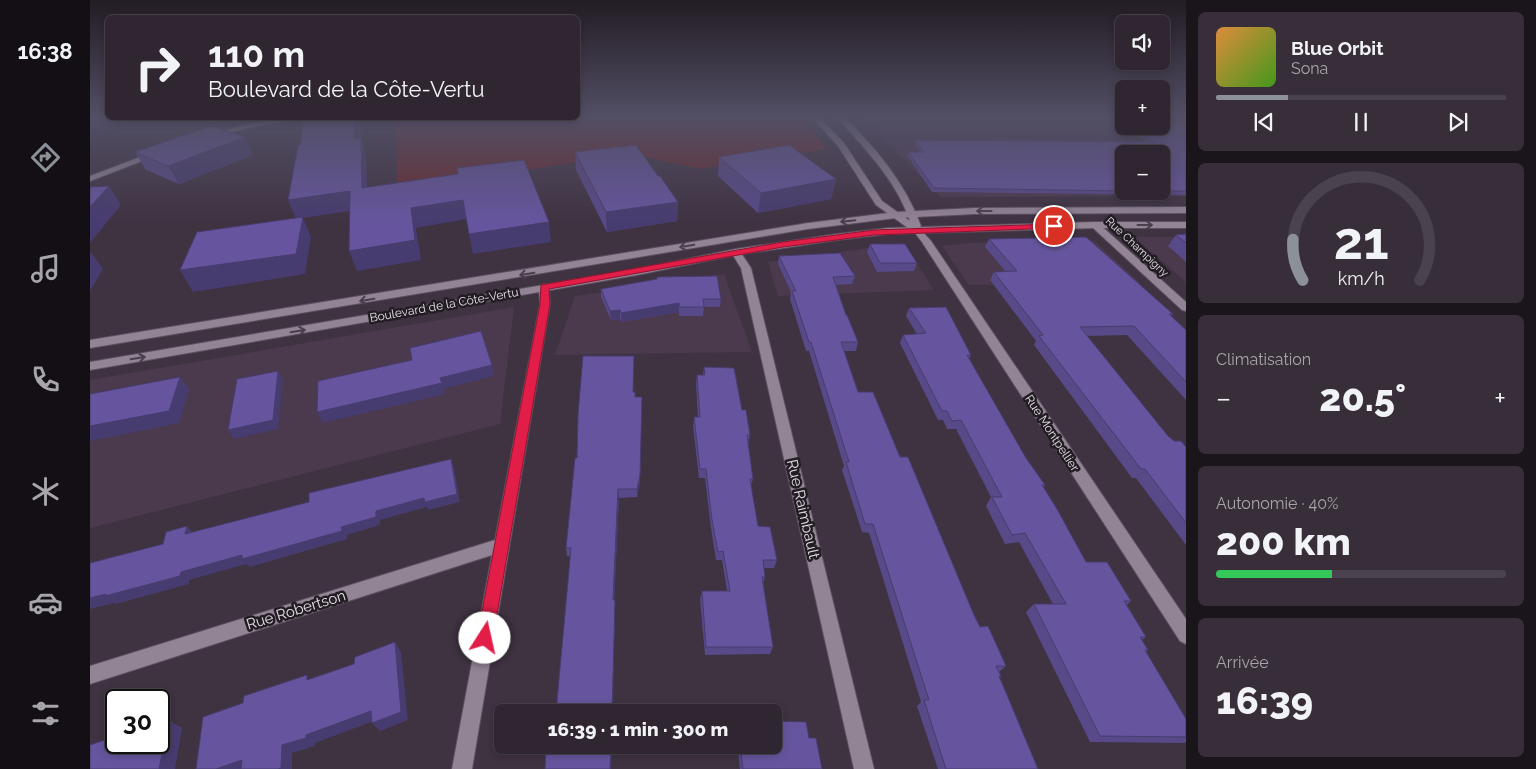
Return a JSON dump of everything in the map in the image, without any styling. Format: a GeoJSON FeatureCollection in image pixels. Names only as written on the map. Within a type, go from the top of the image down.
{"type":"FeatureCollection","features":[{"type":"Feature","properties":{"kind":"street"},"geometry":{"type":"LineString","coordinates":[[90,179],[163,151]]}},
{"type":"Feature","properties":{"kind":"street"},"geometry":{"type":"LineString","coordinates":[[845,151],[879,203],[918,231]]}},
{"type":"Feature","properties":{"kind":"street"},"geometry":{"type":"LineString","coordinates":[[872,151],[904,196],[918,231]]}},
{"type":"Feature","properties":{"kind":"street","name":"Boulevard de la Côte-Vertu"},"geometry":{"type":"LineString","coordinates":[[90,344],[502,278],[771,232],[896,215],[984,211],[1186,210]]}},
{"type":"Feature","properties":{"kind":"street","name":"Boulevard de la Côte-Vertu"},"geometry":{"type":"LineString","coordinates":[[90,366],[544,288],[736,252],[874,232],[1095,225],[1186,225]]}},
{"type":"Feature","properties":{"kind":"street","name":"Rue Champigny"},"geometry":{"type":"LineString","coordinates":[[1095,225],[1186,308]]}},
{"type":"Feature","properties":{"kind":"street","name":"Rue Montpellier"},"geometry":{"type":"LineString","coordinates":[[918,231],[1186,635]]}},
{"type":"Feature","properties":{"kind":"street","name":"Rue Raimbault"},"geometry":{"type":"LineString","coordinates":[[736,252],[746,268],[864,769]]}},
{"type":"Feature","properties":{"kind":"street"},"geometry":{"type":"LineString","coordinates":[[462,769],[545,304],[544,288]]}},
{"type":"Feature","properties":{"kind":"street","name":"Rue Robertson"},"geometry":{"type":"LineString","coordinates":[[90,675],[502,545]]}},
{"type":"Feature","properties":{"kind":"shaded area"},"geometry":{"type":"Polygon","coordinates":[[[396,151],[815,151],[700,169],[631,154],[397,189],[396,151]]]}},
{"type":"Feature","properties":{"kind":"shaded area"},"geometry":{"type":"Polygon","coordinates":[[[895,151],[1115,151],[1115,196],[941,197],[895,151]]]}},
{"type":"Feature","properties":{"kind":"shaded area"},"geometry":{"type":"Polygon","coordinates":[[[1170,151],[1186,151],[1186,196],[1170,196],[1170,151]]]}},
{"type":"Feature","properties":{"kind":"shaded area"},"geometry":{"type":"Polygon","coordinates":[[[1134,237],[1186,237],[1186,282],[1134,237]]]}},
{"type":"Feature","properties":{"kind":"shaded area"},"geometry":{"type":"Polygon","coordinates":[[[1086,239],[1096,242],[1140,283],[969,285],[942,246],[968,243],[1086,239]]]}},
{"type":"Feature","properties":{"kind":"shaded area"},"geometry":{"type":"Polygon","coordinates":[[[904,243],[934,290],[778,296],[768,262],[904,243]]]}},
{"type":"Feature","properties":{"kind":"shaded area"},"geometry":{"type":"Polygon","coordinates":[[[724,274],[752,352],[555,355],[575,296],[724,274]]]}},
{"type":"Feature","properties":{"kind":"shaded area"},"geometry":{"type":"Polygon","coordinates":[[[514,307],[500,424],[90,528],[90,380],[514,307]]]}},
{"type":"Feature","properties":{"kind":"building"},"geometry":{"type":"Polygon","coordinates":[[[138,151],[208,151],[168,166],[135,152],[138,151]]]}},
{"type":"Feature","properties":{"kind":"building"},"geometry":{"type":"Polygon","coordinates":[[[297,151],[361,151],[362,188],[458,174],[457,168],[524,160],[549,222],[469,234],[463,200],[411,208],[415,240],[349,251],[350,191],[288,200],[297,151]]]}},
{"type":"Feature","properties":{"kind":"building"},"geometry":{"type":"Polygon","coordinates":[[[640,151],[678,202],[606,212],[575,152],[640,151]]]}},
{"type":"Feature","properties":{"kind":"building"},"geometry":{"type":"Polygon","coordinates":[[[755,151],[797,151],[836,179],[761,193],[719,157],[755,151]]]}},
{"type":"Feature","properties":{"kind":"building"},"geometry":{"type":"Polygon","coordinates":[[[1115,151],[1115,191],[934,188],[908,152],[1115,151]]]}},
{"type":"Feature","properties":{"kind":"building"},"geometry":{"type":"Polygon","coordinates":[[[1170,151],[1186,151],[1186,191],[1170,191],[1170,151]]]}},
{"type":"Feature","properties":{"kind":"building"},"geometry":{"type":"Polygon","coordinates":[[[109,186],[90,207],[90,187],[109,186]]]}},
{"type":"Feature","properties":{"kind":"building"},"geometry":{"type":"Polygon","coordinates":[[[303,217],[296,254],[180,270],[197,232],[303,217]]]}},
{"type":"Feature","properties":{"kind":"building"},"geometry":{"type":"Polygon","coordinates":[[[1186,234],[1186,243],[1176,235],[1186,234]]]}},
{"type":"Feature","properties":{"kind":"building"},"geometry":{"type":"Polygon","coordinates":[[[1086,237],[1173,314],[1169,314],[1186,330],[1186,382],[1134,326],[1080,327],[1168,436],[1174,441],[1181,441],[1186,447],[1186,523],[1145,469],[1141,469],[1039,336],[1043,335],[994,272],[1017,271],[989,239],[1086,237]]]}},
{"type":"Feature","properties":{"kind":"building"},"geometry":{"type":"Polygon","coordinates":[[[870,244],[905,244],[917,263],[880,263],[870,244]]]}},
{"type":"Feature","properties":{"kind":"building"},"geometry":{"type":"Polygon","coordinates":[[[840,253],[855,276],[833,277],[846,315],[858,342],[841,342],[858,392],[873,392],[900,457],[908,457],[974,615],[980,627],[988,626],[1006,666],[996,666],[1038,769],[946,769],[924,700],[929,700],[873,524],[865,524],[846,462],[849,462],[811,342],[809,342],[792,291],[796,291],[779,256],[840,253]]]}},
{"type":"Feature","properties":{"kind":"building"},"geometry":{"type":"Polygon","coordinates":[[[717,276],[721,299],[703,299],[704,307],[680,307],[679,303],[621,313],[620,310],[610,311],[601,289],[657,279],[657,277],[717,276]]]}},
{"type":"Feature","properties":{"kind":"building"},"geometry":{"type":"Polygon","coordinates":[[[946,307],[971,355],[967,355],[1026,458],[1045,485],[1042,485],[1086,562],[1107,562],[1131,601],[1124,601],[1146,637],[1140,637],[1148,650],[1145,650],[1186,719],[1186,737],[1100,736],[1034,604],[1066,604],[1025,533],[1012,535],[992,497],[1002,497],[961,420],[952,421],[947,411],[942,411],[903,335],[926,333],[909,308],[946,307]]]}},
{"type":"Feature","properties":{"kind":"building"},"geometry":{"type":"Polygon","coordinates":[[[481,331],[492,365],[440,378],[442,383],[317,412],[318,381],[412,360],[410,348],[481,331]]]}},
{"type":"Feature","properties":{"kind":"building"},"geometry":{"type":"Polygon","coordinates":[[[583,356],[634,356],[633,392],[635,392],[635,397],[642,397],[640,475],[637,489],[618,489],[613,600],[615,600],[612,704],[557,704],[571,548],[566,548],[575,458],[577,458],[578,414],[583,356]]]}},
{"type":"Feature","properties":{"kind":"building"},"geometry":{"type":"Polygon","coordinates":[[[704,367],[734,368],[742,410],[746,410],[750,435],[747,435],[753,479],[750,479],[758,526],[770,527],[777,560],[763,560],[765,577],[762,577],[773,647],[706,647],[702,591],[730,591],[723,551],[718,552],[706,469],[700,469],[694,417],[700,417],[697,375],[705,375],[704,367]]]}},
{"type":"Feature","properties":{"kind":"building"},"geometry":{"type":"Polygon","coordinates":[[[278,371],[273,420],[228,430],[237,379],[278,371]]]}},
{"type":"Feature","properties":{"kind":"building"},"geometry":{"type":"Polygon","coordinates":[[[180,377],[169,411],[90,426],[90,394],[180,377]]]}},
{"type":"Feature","properties":{"kind":"building"},"geometry":{"type":"Polygon","coordinates":[[[451,459],[457,494],[425,502],[424,498],[376,511],[376,517],[341,527],[342,531],[242,559],[242,555],[181,572],[180,576],[105,596],[106,594],[90,598],[90,563],[163,544],[166,532],[187,526],[185,534],[309,502],[309,493],[451,459]]]}},
{"type":"Feature","properties":{"kind":"building"},"geometry":{"type":"Polygon","coordinates":[[[395,642],[401,712],[372,723],[371,711],[306,735],[306,738],[282,745],[281,768],[278,769],[241,769],[242,760],[216,769],[196,769],[203,717],[243,703],[244,696],[307,675],[307,680],[354,664],[355,657],[395,642]]]}},
{"type":"Feature","properties":{"kind":"building"},"geometry":{"type":"Polygon","coordinates":[[[782,721],[806,722],[809,738],[816,738],[822,769],[743,769],[741,754],[782,754],[782,721]]]}},
{"type":"Feature","properties":{"kind":"building"},"geometry":{"type":"Polygon","coordinates":[[[105,740],[105,754],[162,754],[159,769],[90,769],[90,745],[105,740]]]}},
{"type":"Feature","properties":{"kind":"building"},"geometry":{"type":"Polygon","coordinates":[[[546,754],[611,754],[610,769],[545,769],[546,754]]]}},
{"type":"Feature","properties":{"kind":"route"},"geometry":{"type":"LineString","coordinates":[[485,638],[545,304],[544,288],[783,244],[874,232],[1054,226]]}}]}
